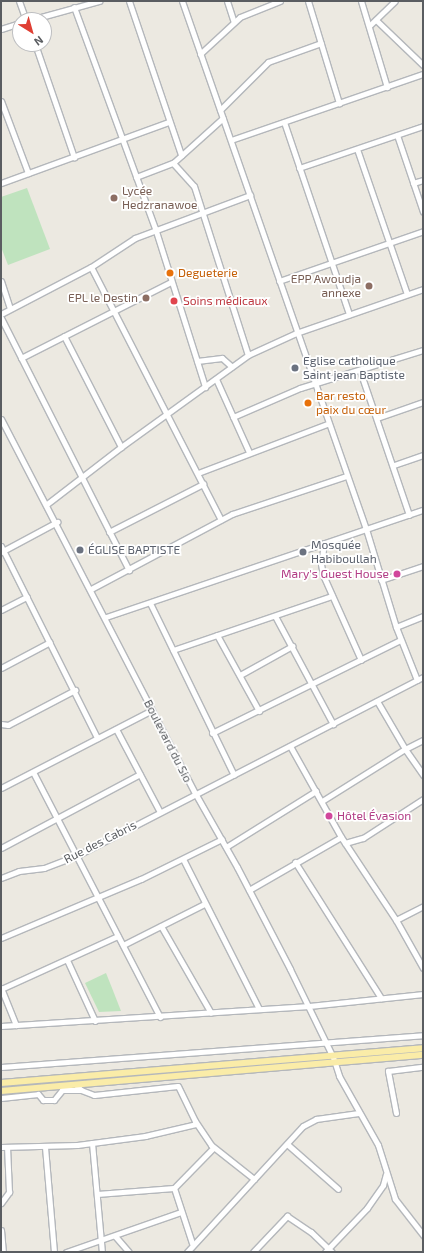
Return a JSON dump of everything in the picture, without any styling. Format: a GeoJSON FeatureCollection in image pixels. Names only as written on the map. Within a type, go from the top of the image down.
{"type":"FeatureCollection","features":[{"type":"Feature","properties":{"kind":"main road"},"geometry":{"type":"LineString","coordinates":[[1,1083],[423,1048]]}},
{"type":"Feature","properties":{"kind":"main road"},"geometry":{"type":"LineString","coordinates":[[1,1091],[78,1088],[423,1055]]}},
{"type":"Feature","properties":{"kind":"street"},"geometry":{"type":"LineString","coordinates":[[19,1],[23,12]]}},
{"type":"Feature","properties":{"kind":"street"},"geometry":{"type":"LineString","coordinates":[[52,14],[98,1]]}},
{"type":"Feature","properties":{"kind":"street"},"geometry":{"type":"LineString","coordinates":[[129,1],[181,156]]}},
{"type":"Feature","properties":{"kind":"street"},"geometry":{"type":"LineString","coordinates":[[182,1],[250,195],[327,424],[366,529],[400,640],[417,680]]}},
{"type":"Feature","properties":{"kind":"street"},"geometry":{"type":"LineString","coordinates":[[226,1],[234,22]]}},
{"type":"Feature","properties":{"kind":"street"},"geometry":{"type":"LineString","coordinates":[[200,54],[234,22],[248,13],[280,1]]}},
{"type":"Feature","properties":{"kind":"street"},"geometry":{"type":"LineString","coordinates":[[308,1],[339,103]]}},
{"type":"Feature","properties":{"kind":"street"},"geometry":{"type":"LineString","coordinates":[[361,1],[387,87]]}},
{"type":"Feature","properties":{"kind":"street"},"geometry":{"type":"LineString","coordinates":[[369,26],[395,1]]}},
{"type":"Feature","properties":{"kind":"street"},"geometry":{"type":"LineString","coordinates":[[74,7],[155,228],[205,387]]}},
{"type":"Feature","properties":{"kind":"street"},"geometry":{"type":"LineString","coordinates":[[376,20],[423,65]]}},
{"type":"Feature","properties":{"kind":"street"},"geometry":{"type":"LineString","coordinates":[[1,29],[12,26]]}},
{"type":"Feature","properties":{"kind":"street"},"geometry":{"type":"LineString","coordinates":[[220,110],[268,62],[321,44]]}},
{"type":"Feature","properties":{"kind":"street"},"geometry":{"type":"LineString","coordinates":[[38,52],[74,157]]}},
{"type":"Feature","properties":{"kind":"street"},"geometry":{"type":"LineString","coordinates":[[231,140],[423,74]]}},
{"type":"Feature","properties":{"kind":"street"},"geometry":{"type":"LineString","coordinates":[[1,102],[28,173]]}},
{"type":"Feature","properties":{"kind":"street"},"geometry":{"type":"LineString","coordinates":[[136,177],[173,163],[223,118]]}},
{"type":"Feature","properties":{"kind":"street"},"geometry":{"type":"LineString","coordinates":[[1,183],[123,140],[169,122]]}},
{"type":"Feature","properties":{"kind":"street"},"geometry":{"type":"LineString","coordinates":[[284,122],[349,314]]}},
{"type":"Feature","properties":{"kind":"street"},"geometry":{"type":"LineString","coordinates":[[299,168],[423,126]]}},
{"type":"Feature","properties":{"kind":"street"},"geometry":{"type":"LineString","coordinates":[[397,135],[423,212]]}},
{"type":"Feature","properties":{"kind":"street"},"geometry":{"type":"LineString","coordinates":[[357,149],[406,294]]}},
{"type":"Feature","properties":{"kind":"street"},"geometry":{"type":"LineString","coordinates":[[173,163],[194,186],[248,356]]}},
{"type":"Feature","properties":{"kind":"street"},"geometry":{"type":"LineString","coordinates":[[413,183],[423,180]]}},
{"type":"Feature","properties":{"kind":"street"},"geometry":{"type":"LineString","coordinates":[[1,314],[91,266],[135,238],[155,228],[250,195]]}},
{"type":"Feature","properties":{"kind":"street"},"geometry":{"type":"LineString","coordinates":[[279,281],[423,231]]}},
{"type":"Feature","properties":{"kind":"street"},"geometry":{"type":"LineString","coordinates":[[91,266],[221,520]]}},
{"type":"Feature","properties":{"kind":"street"},"geometry":{"type":"LineString","coordinates":[[1,281],[10,309]]}},
{"type":"Feature","properties":{"kind":"street"},"geometry":{"type":"LineString","coordinates":[[21,358],[171,282]]}},
{"type":"Feature","properties":{"kind":"street"},"geometry":{"type":"LineString","coordinates":[[47,504],[121,447],[248,356],[296,333],[423,289]]}},
{"type":"Feature","properties":{"kind":"street"},"geometry":{"type":"LineString","coordinates":[[1,318],[129,570]]}},
{"type":"Feature","properties":{"kind":"street"},"geometry":{"type":"LineString","coordinates":[[64,336],[121,447]]}},
{"type":"Feature","properties":{"kind":"street"},"geometry":{"type":"LineString","coordinates":[[233,417],[314,384],[360,372],[423,350]]}},
{"type":"Feature","properties":{"kind":"street"},"geometry":{"type":"LineString","coordinates":[[197,361],[222,358],[232,367]]}},
{"type":"Feature","properties":{"kind":"street"},"geometry":{"type":"LineString","coordinates":[[360,372],[394,465],[409,514]]}},
{"type":"Feature","properties":{"kind":"street"},"geometry":{"type":"LineString","coordinates":[[216,379],[249,452]]}},
{"type":"Feature","properties":{"kind":"street"},"geometry":{"type":"LineString","coordinates":[[377,418],[423,402]]}},
{"type":"Feature","properties":{"kind":"street","name":"Boulevard du Sio"},"geometry":{"type":"LineString","coordinates":[[1,418],[57,522],[195,793],[222,839],[309,1006],[333,1056],[339,1076],[378,1145],[395,1199],[423,1235]]}},
{"type":"Feature","properties":{"kind":"street"},"geometry":{"type":"LineString","coordinates":[[198,473],[249,452],[327,424]]}},
{"type":"Feature","properties":{"kind":"street"},"geometry":{"type":"LineString","coordinates":[[394,465],[423,455]]}},
{"type":"Feature","properties":{"kind":"street"},"geometry":{"type":"LineString","coordinates":[[91,589],[221,520],[244,510],[346,476]]}},
{"type":"Feature","properties":{"kind":"street"},"geometry":{"type":"LineString","coordinates":[[109,532],[203,484]]}},
{"type":"Feature","properties":{"kind":"street"},"geometry":{"type":"LineString","coordinates":[[106,617],[423,510]]}},
{"type":"Feature","properties":{"kind":"street"},"geometry":{"type":"LineString","coordinates":[[57,522],[2,550],[75,690],[97,738]]}},
{"type":"Feature","properties":{"kind":"street"},"geometry":{"type":"LineString","coordinates":[[324,543],[321,568],[361,660]]}},
{"type":"Feature","properties":{"kind":"street"},"geometry":{"type":"LineString","coordinates":[[381,580],[423,566]]}},
{"type":"Feature","properties":{"kind":"street"},"geometry":{"type":"LineString","coordinates":[[173,650],[332,596]]}},
{"type":"Feature","properties":{"kind":"street"},"geometry":{"type":"LineString","coordinates":[[1,610],[27,597]]}},
{"type":"Feature","properties":{"kind":"street"},"geometry":{"type":"LineString","coordinates":[[150,603],[212,733],[234,775]]}},
{"type":"Feature","properties":{"kind":"street"},"geometry":{"type":"LineString","coordinates":[[275,616],[313,684],[333,724]]}},
{"type":"Feature","properties":{"kind":"street"},"geometry":{"type":"LineString","coordinates":[[396,627],[423,616]]}},
{"type":"Feature","properties":{"kind":"street"},"geometry":{"type":"LineString","coordinates":[[217,635],[259,711]]}},
{"type":"Feature","properties":{"kind":"street"},"geometry":{"type":"LineString","coordinates":[[212,733],[400,640]]}},
{"type":"Feature","properties":{"kind":"street"},"geometry":{"type":"LineString","coordinates":[[1,668],[50,642]]}},
{"type":"Feature","properties":{"kind":"street"},"geometry":{"type":"LineString","coordinates":[[240,675],[292,646]]}},
{"type":"Feature","properties":{"kind":"street","name":"Rue des Cabris"},"geometry":{"type":"LineString","coordinates":[[1,878],[19,871],[44,868],[76,856],[195,793],[234,775],[423,677]]}},
{"type":"Feature","properties":{"kind":"street"},"geometry":{"type":"LineString","coordinates":[[1,724],[8,725],[75,690]]}},
{"type":"Feature","properties":{"kind":"street"},"geometry":{"type":"LineString","coordinates":[[377,701],[405,749],[423,775]]}},
{"type":"Feature","properties":{"kind":"street"},"geometry":{"type":"LineString","coordinates":[[1,788],[152,710]]}},
{"type":"Feature","properties":{"kind":"street"},"geometry":{"type":"LineString","coordinates":[[116,729],[160,812]]}},
{"type":"Feature","properties":{"kind":"street"},"geometry":{"type":"LineString","coordinates":[[322,801],[405,749],[423,740]]}},
{"type":"Feature","properties":{"kind":"street"},"geometry":{"type":"LineString","coordinates":[[290,746],[341,837],[396,920],[423,968]]}},
{"type":"Feature","properties":{"kind":"street"},"geometry":{"type":"LineString","coordinates":[[33,772],[58,817],[76,856],[160,1016]]}},
{"type":"Feature","properties":{"kind":"street"},"geometry":{"type":"LineString","coordinates":[[1,848],[140,774]]}},
{"type":"Feature","properties":{"kind":"street"},"geometry":{"type":"LineString","coordinates":[[226,847],[316,791]]}},
{"type":"Feature","properties":{"kind":"street"},"geometry":{"type":"LineString","coordinates":[[345,843],[363,838],[423,799]]}},
{"type":"Feature","properties":{"kind":"street"},"geometry":{"type":"LineString","coordinates":[[249,890],[295,862],[341,837]]}},
{"type":"Feature","properties":{"kind":"street"},"geometry":{"type":"LineString","coordinates":[[1,938],[183,859],[222,839]]}},
{"type":"Feature","properties":{"kind":"street"},"geometry":{"type":"LineString","coordinates":[[183,859],[204,904],[259,1009]]}},
{"type":"Feature","properties":{"kind":"street"},"geometry":{"type":"LineString","coordinates":[[295,862],[381,998]]}},
{"type":"Feature","properties":{"kind":"street"},"geometry":{"type":"LineString","coordinates":[[123,945],[204,904]]}},
{"type":"Feature","properties":{"kind":"street"},"geometry":{"type":"LineString","coordinates":[[396,920],[423,906]]}},
{"type":"Feature","properties":{"kind":"street"},"geometry":{"type":"LineString","coordinates":[[161,926],[211,1013]]}},
{"type":"Feature","properties":{"kind":"street"},"geometry":{"type":"LineString","coordinates":[[16,1025],[1,989],[118,936]]}},
{"type":"Feature","properties":{"kind":"street"},"geometry":{"type":"LineString","coordinates":[[67,960],[96,1021]]}},
{"type":"Feature","properties":{"kind":"street"},"geometry":{"type":"LineString","coordinates":[[1,1026],[309,1006],[423,994]]}},
{"type":"Feature","properties":{"kind":"street"},"geometry":{"type":"LineString","coordinates":[[1,1067],[287,1043],[327,1043],[423,1035]]}},
{"type":"Feature","properties":{"kind":"street"},"geometry":{"type":"LineString","coordinates":[[396,1113],[388,1071],[423,1067]]}},
{"type":"Feature","properties":{"kind":"street"},"geometry":{"type":"LineString","coordinates":[[1,1098],[38,1094],[44,1100],[54,1100],[62,1090],[78,1088],[94,1095],[178,1086],[196,1124],[213,1148],[254,1179]]}},
{"type":"Feature","properties":{"kind":"street"},"geometry":{"type":"LineString","coordinates":[[187,1252],[192,1243],[287,1144],[312,1121],[359,1113]]}},
{"type":"Feature","properties":{"kind":"street"},"geometry":{"type":"LineString","coordinates":[[1,1203],[9,1192],[4,1147],[45,1147],[92,1143],[145,1136],[196,1124]]}},
{"type":"Feature","properties":{"kind":"street"},"geometry":{"type":"LineString","coordinates":[[92,1143],[102,1252]]}},
{"type":"Feature","properties":{"kind":"street"},"geometry":{"type":"LineString","coordinates":[[287,1144],[338,1189]]}},
{"type":"Feature","properties":{"kind":"street"},"geometry":{"type":"LineString","coordinates":[[45,1147],[54,1252]]}},
{"type":"Feature","properties":{"kind":"street"},"geometry":{"type":"LineString","coordinates":[[97,1194],[174,1188],[213,1148]]}},
{"type":"Feature","properties":{"kind":"street"},"geometry":{"type":"LineString","coordinates":[[253,1252],[287,1216],[329,1251],[370,1203],[383,1185],[386,1173]]}},
{"type":"Feature","properties":{"kind":"street"},"geometry":{"type":"LineString","coordinates":[[174,1188],[192,1243]]}},
{"type":"Feature","properties":{"kind":"street"},"geometry":{"type":"LineString","coordinates":[[66,1252],[101,1242],[181,1212]]}},
{"type":"Feature","properties":{"kind":"street"},"geometry":{"type":"LineString","coordinates":[[1,1230],[3,1252]]}},
{"type":"Feature","properties":{"kind":"street"},"geometry":{"type":"LineString","coordinates":[[115,1236],[129,1252]]}},
{"type":"Feature","properties":{"kind":"green space"},"geometry":{"type":"Polygon","coordinates":[[[27,188],[50,249],[8,265],[1,247],[1,197],[27,188]]]}},
{"type":"Feature","properties":{"kind":"green space"},"geometry":{"type":"Polygon","coordinates":[[[106,973],[121,1011],[99,1012],[85,983],[106,973]]]}},
{"type":"Feature","properties":{"kind":"place","name":"Lycée Hedzranawoe"},"geometry":{"type":"Point","coordinates":[114,198]}},
{"type":"Feature","properties":{"kind":"place","name":"Degueterie"},"geometry":{"type":"Point","coordinates":[170,273]}},
{"type":"Feature","properties":{"kind":"place","name":"EPP Awoudja annexe"},"geometry":{"type":"Point","coordinates":[369,286]}},
{"type":"Feature","properties":{"kind":"place","name":"EPL le Destin"},"geometry":{"type":"Point","coordinates":[146,298]}},
{"type":"Feature","properties":{"kind":"place","name":"Soins médicaux"},"geometry":{"type":"Point","coordinates":[174,301]}},
{"type":"Feature","properties":{"kind":"place","name":"Eglise catholique Saint jean Baptiste"},"geometry":{"type":"Point","coordinates":[295,368]}},
{"type":"Feature","properties":{"kind":"place","name":"Bar resto paix du cœur"},"geometry":{"type":"Point","coordinates":[308,403]}},
{"type":"Feature","properties":{"kind":"place","name":"ÉGLISE BAPTISTE"},"geometry":{"type":"Point","coordinates":[80,550]}},
{"type":"Feature","properties":{"kind":"place","name":"Mosquée Habiboullah"},"geometry":{"type":"Point","coordinates":[303,552]}},
{"type":"Feature","properties":{"kind":"place","name":"Mary's Guest House"},"geometry":{"type":"Point","coordinates":[397,574]}},
{"type":"Feature","properties":{"kind":"place","name":"Hôtel Évasion"},"geometry":{"type":"Point","coordinates":[329,816]}}]}
